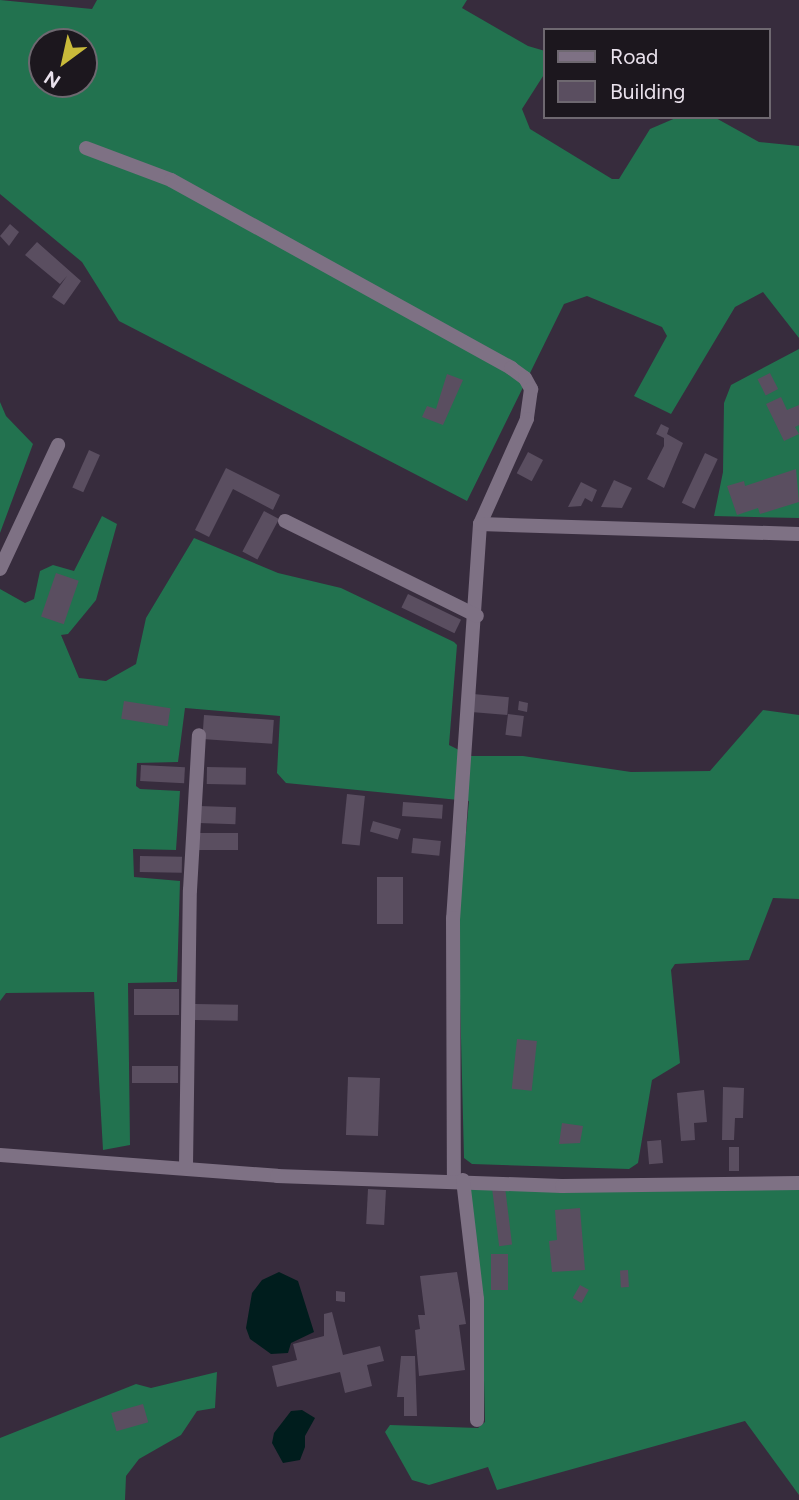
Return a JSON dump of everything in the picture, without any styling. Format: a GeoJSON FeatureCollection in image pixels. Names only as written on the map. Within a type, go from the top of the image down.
{"type":"FeatureCollection","features":[{"type":"Feature","properties":{"kind":"street"},"geometry":{"type":"LineString","coordinates":[[86,148],[171,180],[525,378],[531,403],[527,419],[480,524],[477,616],[453,918],[459,1180],[477,1299],[477,1420]]}},
{"type":"Feature","properties":{"kind":"street"},"geometry":{"type":"LineString","coordinates":[[0,569],[58,445]]}},
{"type":"Feature","properties":{"kind":"street"},"geometry":{"type":"LineString","coordinates":[[285,520],[477,616]]}},
{"type":"Feature","properties":{"kind":"street"},"geometry":{"type":"LineString","coordinates":[[480,524],[799,534]]}},
{"type":"Feature","properties":{"kind":"street"},"geometry":{"type":"LineString","coordinates":[[186,1166],[190,890],[200,735]]}},
{"type":"Feature","properties":{"kind":"street"},"geometry":{"type":"LineString","coordinates":[[0,1155],[186,1166],[277,1176],[459,1180],[562,1186],[799,1183]]}},
{"type":"Feature","properties":{"kind":"green space"},"geometry":{"type":"Polygon","coordinates":[[[0,0],[92,9],[97,0],[467,0],[462,8],[528,46],[544,51],[544,75],[522,109],[530,129],[612,179],[619,179],[650,129],[673,119],[718,119],[759,142],[799,146],[799,338],[763,292],[735,307],[671,414],[634,396],[667,336],[662,327],[587,296],[564,304],[467,501],[119,321],[82,262],[0,194],[0,0]]]}},
{"type":"Feature","properties":{"kind":"green space"},"geometry":{"type":"Polygon","coordinates":[[[799,349],[799,518],[714,516],[723,472],[724,403],[731,385],[799,349]]]}},
{"type":"Feature","properties":{"kind":"green space"},"geometry":{"type":"Polygon","coordinates":[[[0,402],[6,416],[33,444],[0,533],[0,402]]]}},
{"type":"Feature","properties":{"kind":"green space"},"geometry":{"type":"Polygon","coordinates":[[[102,516],[117,524],[96,600],[68,634],[61,635],[79,678],[106,681],[136,664],[146,618],[194,538],[278,573],[341,588],[454,642],[457,645],[449,745],[471,756],[523,756],[631,772],[710,771],[763,710],[799,715],[799,899],[773,898],[749,960],[675,964],[671,970],[680,1063],[652,1080],[638,1163],[629,1169],[472,1164],[464,1158],[458,918],[469,801],[286,783],[277,773],[280,716],[185,708],[178,762],[137,763],[136,786],[140,789],[180,791],[176,850],[133,849],[134,877],[180,881],[177,982],[128,983],[130,1145],[103,1150],[94,992],[6,993],[0,1001],[0,589],[25,603],[34,599],[40,571],[53,565],[74,571],[102,516]]]}},
{"type":"Feature","properties":{"kind":"green space"},"geometry":{"type":"Polygon","coordinates":[[[467,1183],[799,1187],[799,1495],[745,1421],[497,1490],[488,1467],[429,1485],[412,1480],[385,1432],[390,1425],[478,1428],[485,1422],[483,1337],[467,1183]]]}},
{"type":"Feature","properties":{"kind":"green space"},"geometry":{"type":"Polygon","coordinates":[[[217,1372],[215,1408],[197,1411],[181,1435],[139,1459],[126,1476],[125,1500],[0,1500],[0,1438],[136,1384],[151,1388],[217,1372]]]}},
{"type":"Feature","properties":{"kind":"shaded area"},"geometry":{"type":"Polygon","coordinates":[[[279,1272],[298,1281],[314,1332],[291,1343],[288,1353],[271,1354],[250,1339],[246,1328],[252,1293],[262,1280],[279,1272]]]}},
{"type":"Feature","properties":{"kind":"shaded area"},"geometry":{"type":"Polygon","coordinates":[[[302,1410],[315,1418],[305,1436],[305,1447],[300,1460],[283,1463],[272,1443],[274,1433],[291,1411],[302,1410]]]}},
{"type":"Feature","properties":{"kind":"building"},"geometry":{"type":"Polygon","coordinates":[[[10,224],[19,232],[9,246],[0,236],[10,224]]]}},
{"type":"Feature","properties":{"kind":"building"},"geometry":{"type":"Polygon","coordinates":[[[37,242],[81,281],[64,305],[52,297],[67,276],[60,284],[25,255],[37,242]]]}},
{"type":"Feature","properties":{"kind":"building"},"geometry":{"type":"Polygon","coordinates":[[[770,373],[778,389],[766,395],[758,379],[770,373]]]}},
{"type":"Feature","properties":{"kind":"building"},"geometry":{"type":"Polygon","coordinates":[[[447,374],[463,380],[443,425],[422,417],[427,406],[436,409],[447,374]]]}},
{"type":"Feature","properties":{"kind":"building"},"geometry":{"type":"Polygon","coordinates":[[[781,397],[787,410],[799,405],[799,425],[795,427],[799,434],[784,441],[766,404],[781,397]]]}},
{"type":"Feature","properties":{"kind":"building"},"geometry":{"type":"Polygon","coordinates":[[[661,424],[669,428],[667,434],[683,443],[664,488],[647,479],[664,446],[664,438],[656,434],[661,424]]]}},
{"type":"Feature","properties":{"kind":"building"},"geometry":{"type":"Polygon","coordinates":[[[89,450],[100,455],[83,492],[72,487],[89,450]]]}},
{"type":"Feature","properties":{"kind":"building"},"geometry":{"type":"Polygon","coordinates":[[[528,452],[543,460],[532,481],[517,473],[528,452]]]}},
{"type":"Feature","properties":{"kind":"building"},"geometry":{"type":"Polygon","coordinates":[[[705,453],[718,459],[694,509],[682,503],[705,453]]]}},
{"type":"Feature","properties":{"kind":"building"},"geometry":{"type":"Polygon","coordinates":[[[226,468],[280,495],[273,510],[233,489],[209,537],[195,530],[226,468]]]}},
{"type":"Feature","properties":{"kind":"building"},"geometry":{"type":"Polygon","coordinates":[[[796,469],[799,502],[760,514],[758,508],[737,515],[727,486],[744,481],[745,486],[796,469]]]}},
{"type":"Feature","properties":{"kind":"building"},"geometry":{"type":"Polygon","coordinates":[[[614,480],[632,488],[622,508],[601,507],[614,480]]]}},
{"type":"Feature","properties":{"kind":"building"},"geometry":{"type":"Polygon","coordinates":[[[581,482],[597,490],[592,502],[585,498],[581,506],[568,507],[581,482]]]}},
{"type":"Feature","properties":{"kind":"building"},"geometry":{"type":"Polygon","coordinates":[[[264,511],[279,519],[257,560],[242,552],[264,511]]]}},
{"type":"Feature","properties":{"kind":"building"},"geometry":{"type":"Polygon","coordinates":[[[56,573],[79,581],[64,624],[41,616],[56,573]]]}},
{"type":"Feature","properties":{"kind":"building"},"geometry":{"type":"Polygon","coordinates":[[[408,594],[461,620],[454,633],[401,607],[408,594]]]}},
{"type":"Feature","properties":{"kind":"building"},"geometry":{"type":"Polygon","coordinates":[[[473,694],[509,697],[507,715],[471,712],[473,694]]]}},
{"type":"Feature","properties":{"kind":"building"},"geometry":{"type":"Polygon","coordinates":[[[124,701],[170,708],[168,726],[121,719],[124,701]]]}},
{"type":"Feature","properties":{"kind":"building"},"geometry":{"type":"Polygon","coordinates":[[[519,701],[528,703],[527,712],[518,710],[519,701]]]}},
{"type":"Feature","properties":{"kind":"building"},"geometry":{"type":"Polygon","coordinates":[[[508,714],[524,716],[521,737],[505,735],[508,714]]]}},
{"type":"Feature","properties":{"kind":"building"},"geometry":{"type":"Polygon","coordinates":[[[204,715],[274,720],[272,744],[202,739],[204,715]]]}},
{"type":"Feature","properties":{"kind":"building"},"geometry":{"type":"Polygon","coordinates":[[[141,765],[185,767],[184,783],[140,781],[141,765]]]}},
{"type":"Feature","properties":{"kind":"building"},"geometry":{"type":"Polygon","coordinates":[[[207,767],[246,768],[246,785],[207,784],[207,767]]]}},
{"type":"Feature","properties":{"kind":"building"},"geometry":{"type":"Polygon","coordinates":[[[347,794],[365,796],[360,846],[342,844],[347,794]]]}},
{"type":"Feature","properties":{"kind":"building"},"geometry":{"type":"Polygon","coordinates":[[[403,802],[443,805],[442,819],[402,816],[403,802]]]}},
{"type":"Feature","properties":{"kind":"building"},"geometry":{"type":"Polygon","coordinates":[[[199,806],[236,807],[235,824],[198,823],[199,806]]]}},
{"type":"Feature","properties":{"kind":"building"},"geometry":{"type":"Polygon","coordinates":[[[373,821],[401,829],[398,840],[370,832],[373,821]]]}},
{"type":"Feature","properties":{"kind":"building"},"geometry":{"type":"Polygon","coordinates":[[[197,833],[238,833],[238,850],[197,850],[197,833]]]}},
{"type":"Feature","properties":{"kind":"building"},"geometry":{"type":"Polygon","coordinates":[[[413,838],[441,841],[439,856],[411,853],[413,838]]]}},
{"type":"Feature","properties":{"kind":"building"},"geometry":{"type":"Polygon","coordinates":[[[140,856],[182,857],[182,873],[140,872],[140,856]]]}},
{"type":"Feature","properties":{"kind":"building"},"geometry":{"type":"Polygon","coordinates":[[[377,877],[403,877],[403,924],[377,924],[377,877]]]}},
{"type":"Feature","properties":{"kind":"building"},"geometry":{"type":"Polygon","coordinates":[[[134,989],[179,989],[179,1015],[134,1015],[134,989]]]}},
{"type":"Feature","properties":{"kind":"building"},"geometry":{"type":"Polygon","coordinates":[[[195,1004],[238,1005],[238,1021],[195,1020],[195,1004]]]}},
{"type":"Feature","properties":{"kind":"building"},"geometry":{"type":"Polygon","coordinates":[[[517,1039],[537,1041],[532,1091],[512,1089],[517,1039]]]}},
{"type":"Feature","properties":{"kind":"building"},"geometry":{"type":"Polygon","coordinates":[[[132,1066],[178,1066],[178,1083],[132,1083],[132,1066]]]}},
{"type":"Feature","properties":{"kind":"building"},"geometry":{"type":"Polygon","coordinates":[[[348,1077],[380,1078],[378,1136],[346,1135],[348,1077]]]}},
{"type":"Feature","properties":{"kind":"building"},"geometry":{"type":"Polygon","coordinates":[[[723,1087],[744,1088],[743,1118],[735,1118],[734,1140],[722,1140],[723,1087]]]}},
{"type":"Feature","properties":{"kind":"building"},"geometry":{"type":"Polygon","coordinates":[[[704,1090],[707,1122],[694,1123],[695,1140],[681,1141],[677,1093],[704,1090]]]}},
{"type":"Feature","properties":{"kind":"building"},"geometry":{"type":"Polygon","coordinates":[[[562,1123],[583,1126],[580,1143],[559,1144],[562,1123]]]}},
{"type":"Feature","properties":{"kind":"building"},"geometry":{"type":"Polygon","coordinates":[[[661,1140],[663,1163],[649,1164],[647,1141],[661,1140]]]}},
{"type":"Feature","properties":{"kind":"building"},"geometry":{"type":"Polygon","coordinates":[[[729,1147],[739,1147],[739,1171],[729,1171],[729,1147]]]}},
{"type":"Feature","properties":{"kind":"building"},"geometry":{"type":"Polygon","coordinates":[[[505,1187],[512,1245],[499,1246],[492,1189],[505,1187]]]}},
{"type":"Feature","properties":{"kind":"building"},"geometry":{"type":"Polygon","coordinates":[[[368,1189],[386,1190],[384,1225],[366,1224],[368,1189]]]}},
{"type":"Feature","properties":{"kind":"building"},"geometry":{"type":"Polygon","coordinates":[[[580,1208],[585,1270],[552,1272],[549,1241],[557,1240],[555,1210],[580,1208]]]}},
{"type":"Feature","properties":{"kind":"building"},"geometry":{"type":"Polygon","coordinates":[[[491,1254],[508,1254],[508,1290],[491,1290],[491,1254]]]}},
{"type":"Feature","properties":{"kind":"building"},"geometry":{"type":"Polygon","coordinates":[[[620,1270],[628,1270],[629,1287],[621,1287],[620,1270]]]}},
{"type":"Feature","properties":{"kind":"building"},"geometry":{"type":"Polygon","coordinates":[[[457,1272],[466,1324],[459,1325],[465,1370],[419,1376],[415,1330],[420,1329],[418,1315],[425,1315],[420,1276],[457,1272]]]}},
{"type":"Feature","properties":{"kind":"building"},"geometry":{"type":"Polygon","coordinates":[[[580,1285],[589,1290],[581,1303],[573,1298],[580,1285]]]}},
{"type":"Feature","properties":{"kind":"building"},"geometry":{"type":"Polygon","coordinates":[[[336,1291],[345,1292],[345,1302],[336,1301],[336,1291]]]}},
{"type":"Feature","properties":{"kind":"building"},"geometry":{"type":"Polygon","coordinates":[[[332,1312],[343,1355],[380,1346],[384,1361],[367,1365],[372,1386],[345,1393],[340,1372],[277,1387],[272,1366],[297,1360],[293,1344],[324,1336],[324,1314],[332,1312]]]}},
{"type":"Feature","properties":{"kind":"building"},"geometry":{"type":"Polygon","coordinates":[[[401,1356],[415,1356],[417,1416],[404,1416],[404,1397],[397,1397],[401,1356]]]}},
{"type":"Feature","properties":{"kind":"building"},"geometry":{"type":"Polygon","coordinates":[[[143,1404],[148,1422],[117,1431],[111,1413],[143,1404]]]}}]}
